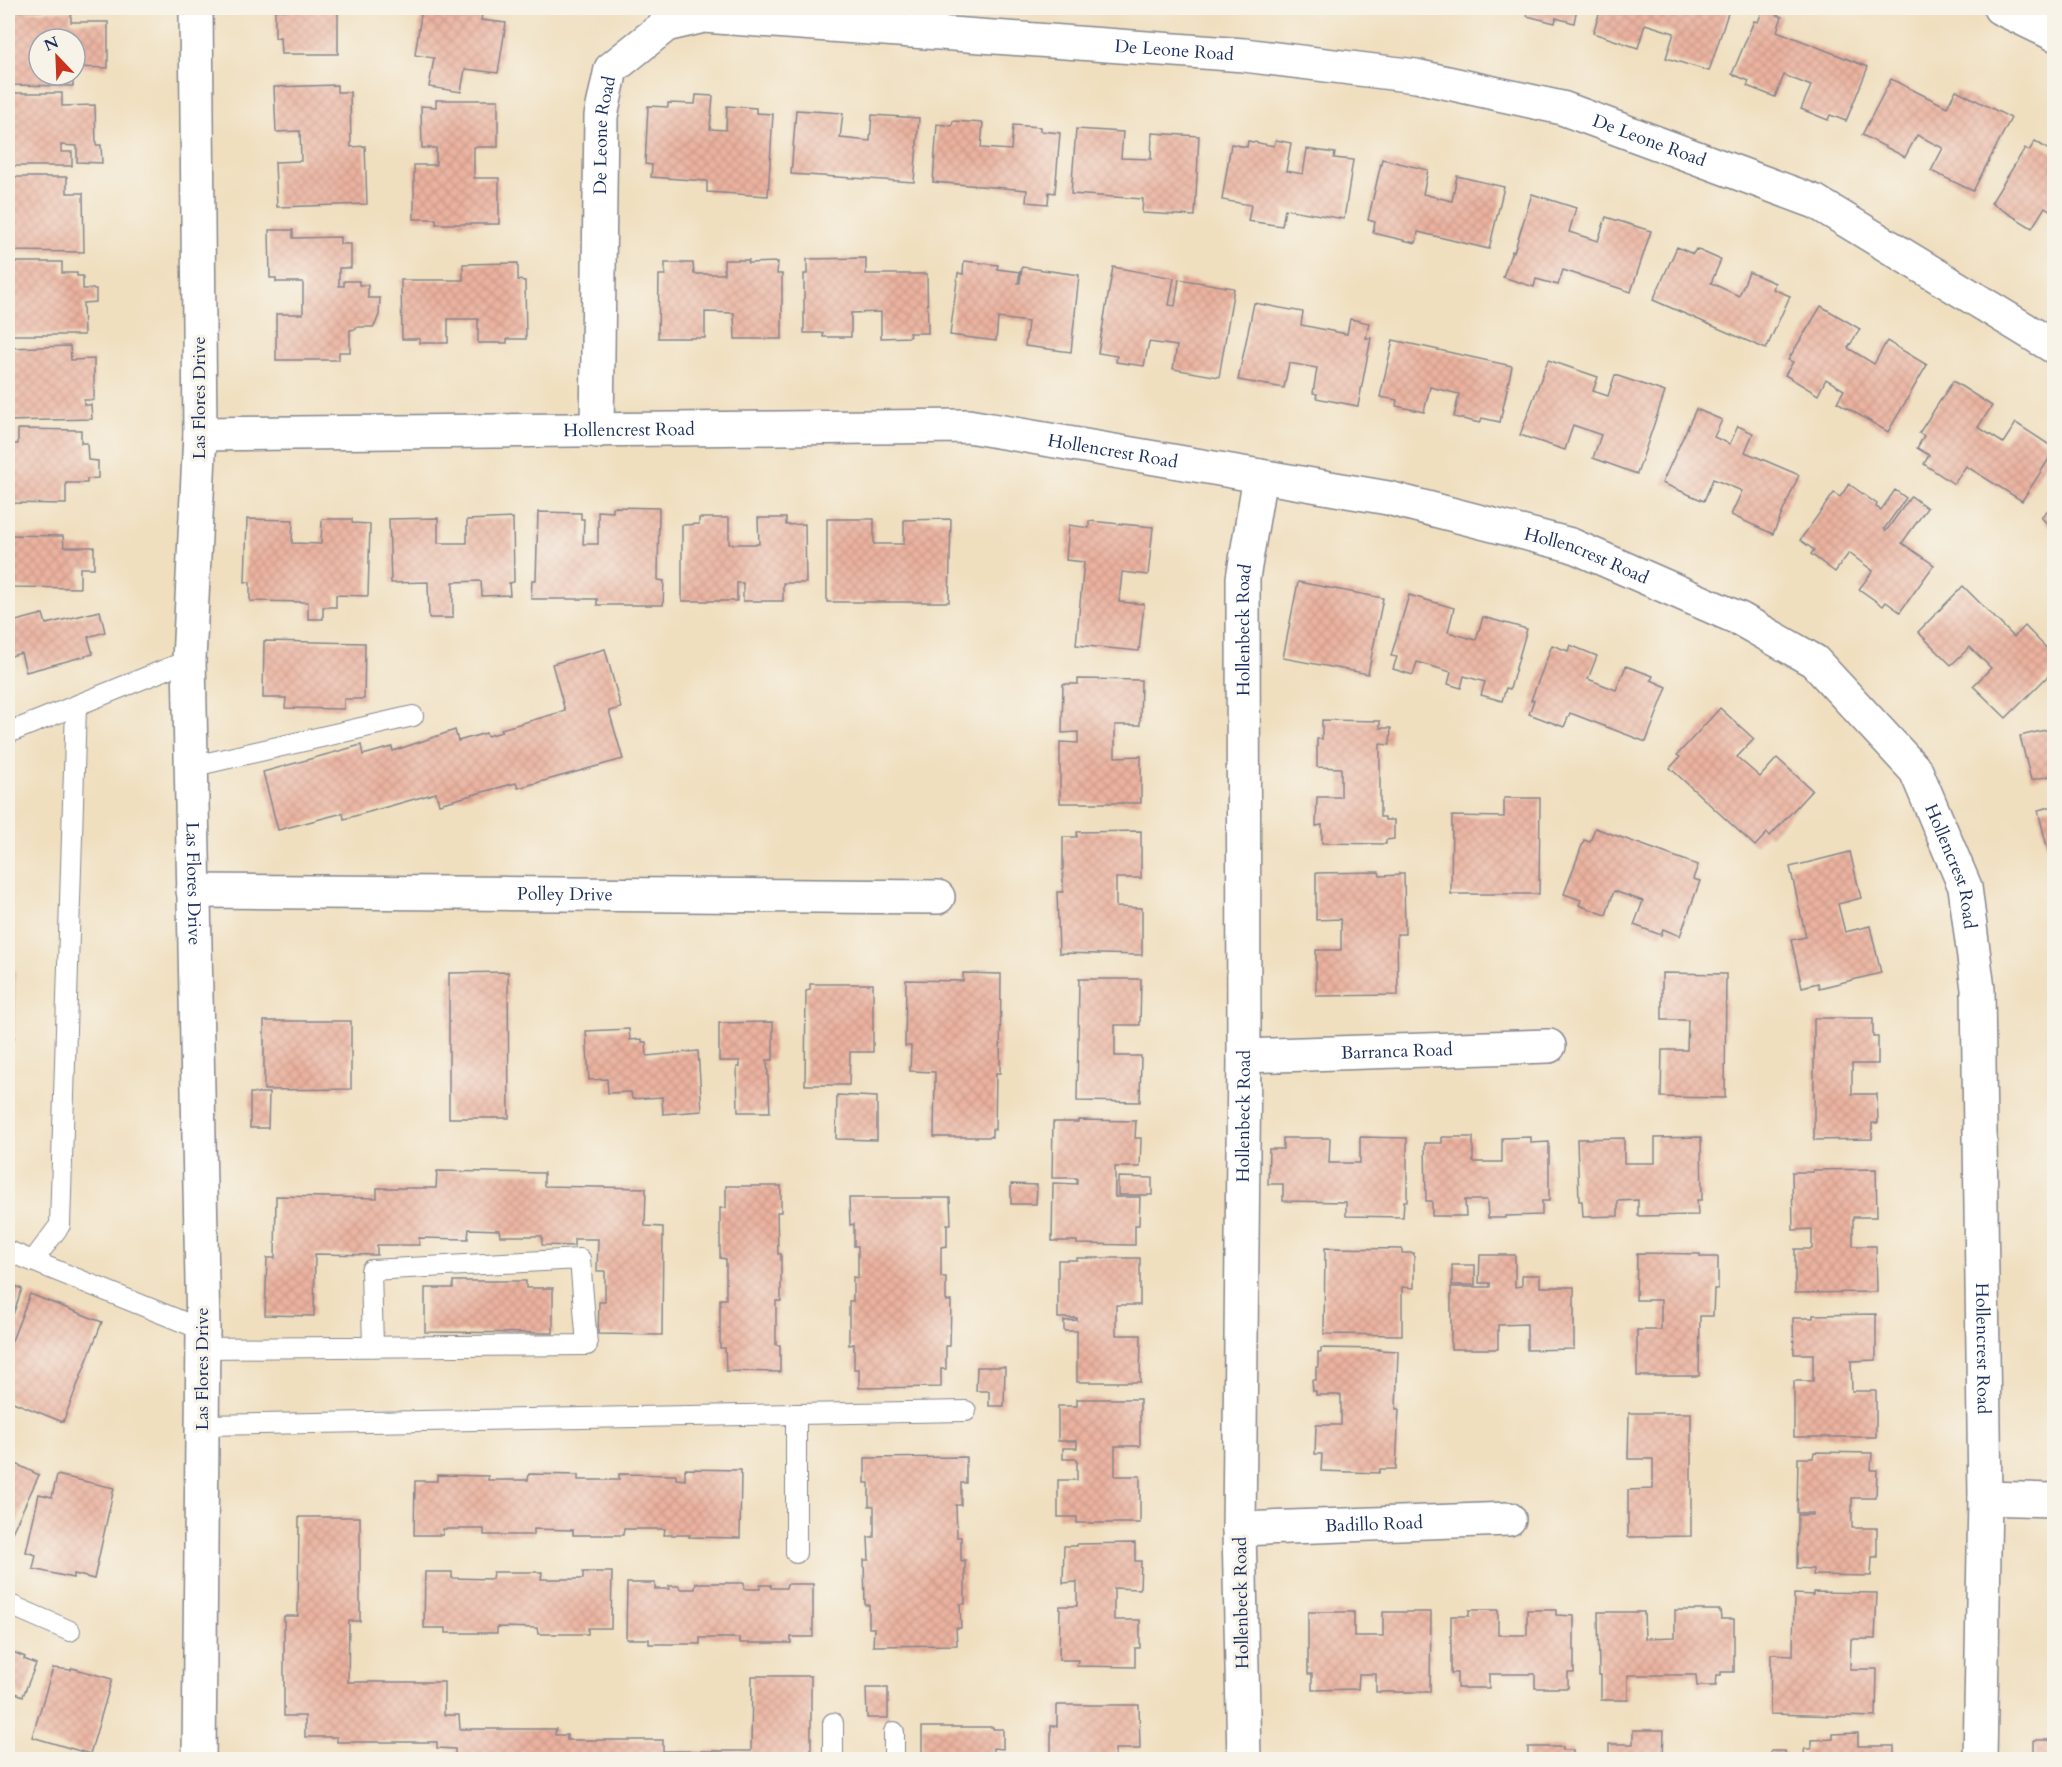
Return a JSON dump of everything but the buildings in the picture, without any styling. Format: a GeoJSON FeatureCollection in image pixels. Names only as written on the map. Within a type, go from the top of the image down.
{"type":"FeatureCollection","features":[{"type":"Feature","properties":{"kind":"street","name":"Las Flores Drive"},"geometry":{"type":"LineString","coordinates":[[196,8],[200,434],[189,660],[203,1339],[199,1760]]}},
{"type":"Feature","properties":{"kind":"street"},"geometry":{"type":"LineString","coordinates":[[2000,8],[2055,34]]}},
{"type":"Feature","properties":{"kind":"street","name":"De Leone Road"},"geometry":{"type":"LineString","coordinates":[[597,431],[601,116],[611,69],[666,26],[704,16],[1244,55],[1416,76],[1562,108],[1816,202],[2055,347]]}},
{"type":"Feature","properties":{"kind":"street","name":"Hollencrest Road"},"geometry":{"type":"LineString","coordinates":[[200,434],[968,426],[1388,498],[1571,545],[1740,619],[1814,661],[1916,771],[1965,887],[1978,989],[1985,1498],[1980,1760]]}},
{"type":"Feature","properties":{"kind":"street","name":"Hollenbeck Road"},"geometry":{"type":"LineString","coordinates":[[1244,1760],[1239,1529],[1244,1056],[1243,578],[1260,476]]}},
{"type":"Feature","properties":{"kind":"street","name":"Polley Drive"},"geometry":{"type":"LineString","coordinates":[[193,891],[938,897]]}},
{"type":"Feature","properties":{"kind":"street","name":"Barranca Road"},"geometry":{"type":"LineString","coordinates":[[1244,1056],[1549,1046]]}},
{"type":"Feature","properties":{"kind":"street"},"geometry":{"type":"LineString","coordinates":[[1985,1498],[2055,1500]]}},
{"type":"Feature","properties":{"kind":"street","name":"Badillo Road"},"geometry":{"type":"LineString","coordinates":[[1239,1529],[1509,1519]]}},
{"type":"Feature","properties":{"kind":"lane"},"geometry":{"type":"LineString","coordinates":[[8,733],[189,660]]}},
{"type":"Feature","properties":{"kind":"lane"},"geometry":{"type":"LineString","coordinates":[[33,1261],[60,1225],[76,706]]}},
{"type":"Feature","properties":{"kind":"lane"},"geometry":{"type":"LineString","coordinates":[[190,767],[413,716]]}},
{"type":"Feature","properties":{"kind":"lane"},"geometry":{"type":"LineString","coordinates":[[8,1251],[203,1339],[373,1347],[587,1345],[580,1258],[371,1270],[373,1347]]}},
{"type":"Feature","properties":{"kind":"lane"},"geometry":{"type":"LineString","coordinates":[[202,1425],[966,1411]]}},
{"type":"Feature","properties":{"kind":"lane"},"geometry":{"type":"LineString","coordinates":[[796,1414],[796,1553]]}},
{"type":"Feature","properties":{"kind":"lane"},"geometry":{"type":"LineString","coordinates":[[8,1604],[70,1630]]}},
{"type":"Feature","properties":{"kind":"lane"},"geometry":{"type":"LineString","coordinates":[[833,1760],[834,1723]]}},
{"type":"Feature","properties":{"kind":"lane"},"geometry":{"type":"LineString","coordinates":[[894,1732],[894,1760]]}}]}
